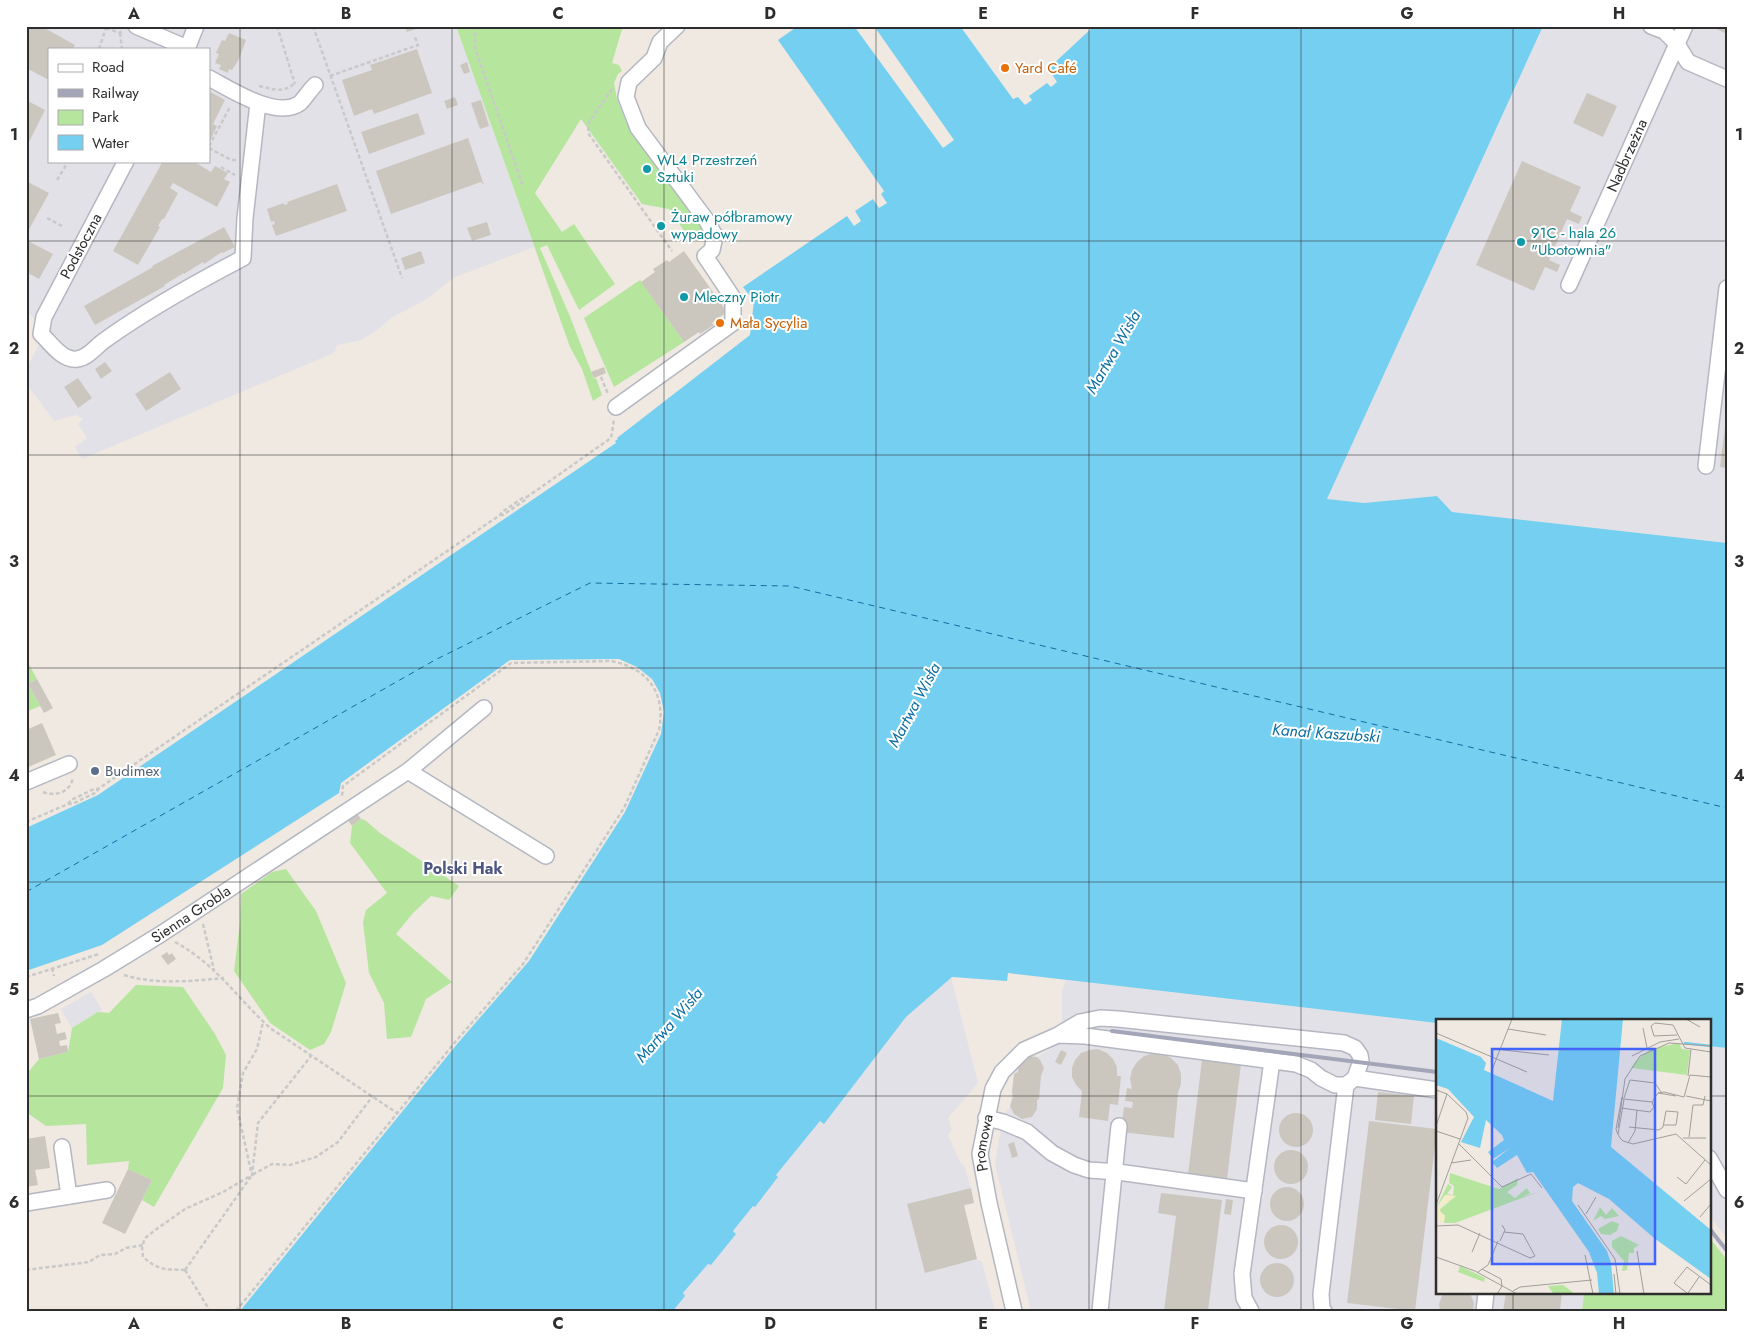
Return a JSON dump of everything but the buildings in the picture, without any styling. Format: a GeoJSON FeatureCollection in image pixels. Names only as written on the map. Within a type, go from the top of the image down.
{"type":"FeatureCollection","features":[{"type":"Feature","properties":{"kind":"street"},"geometry":{"type":"LineString","coordinates":[[136,26],[187,48],[196,26]]}},
{"type":"Feature","properties":{"kind":"street"},"geometry":{"type":"LineString","coordinates":[[616,407],[733,323],[733,298],[705,256],[712,250],[715,236],[707,221],[638,128],[626,96],[629,82],[654,58],[660,42],[676,26]]}},
{"type":"Feature","properties":{"kind":"street"},"geometry":{"type":"LineString","coordinates":[[1651,26],[1664,31],[1677,44],[1688,62],[1727,79]]}},
{"type":"Feature","properties":{"kind":"street","name":"Nadbrzeżna"},"geometry":{"type":"LineString","coordinates":[[1569,285],[1685,26]]}},
{"type":"Feature","properties":{"kind":"street"},"geometry":{"type":"LineString","coordinates":[[210,79],[258,103],[278,108],[288,107],[300,102],[315,85]]}},
{"type":"Feature","properties":{"kind":"street","name":"Podstoczna"},"geometry":{"type":"LineString","coordinates":[[125,162],[44,317],[41,334],[63,357],[78,359],[86,356],[102,341],[157,305],[243,258],[245,218],[258,103]]}},
{"type":"Feature","properties":{"kind":"street"},"geometry":{"type":"LineString","coordinates":[[1706,466],[1727,288]]}},
{"type":"Feature","properties":{"kind":"street","name":"Sienna Grobla"},"geometry":{"type":"LineString","coordinates":[[26,1010],[38,1006],[104,969],[201,908],[408,771],[484,708]]}},
{"type":"Feature","properties":{"kind":"street"},"geometry":{"type":"LineString","coordinates":[[26,782],[69,764]]}},
{"type":"Feature","properties":{"kind":"street"},"geometry":{"type":"LineString","coordinates":[[408,771],[546,856]]}},
{"type":"Feature","properties":{"kind":"street","name":"Promowa"},"geometry":{"type":"LineString","coordinates":[[1014,1311],[982,1172],[980,1154],[993,1089],[1002,1072],[1024,1050],[1080,1022],[1100,1018],[1118,1019],[1344,1043],[1355,1048],[1360,1055],[1361,1061],[1350,1082]]}},
{"type":"Feature","properties":{"kind":"street"},"geometry":{"type":"LineString","coordinates":[[1058,1034],[1296,1064],[1311,1070],[1320,1078],[1335,1085],[1350,1082],[1436,1090]]}},
{"type":"Feature","properties":{"kind":"street"},"geometry":{"type":"LineString","coordinates":[[1251,1311],[1244,1298],[1242,1274],[1272,1061]]}},
{"type":"Feature","properties":{"kind":"street"},"geometry":{"type":"LineString","coordinates":[[1321,1310],[1320,1294],[1350,1082]]}},
{"type":"Feature","properties":{"kind":"street"},"geometry":{"type":"LineString","coordinates":[[986,1118],[1003,1122],[1027,1132],[1052,1153],[1074,1165],[1089,1170],[1254,1191]]}},
{"type":"Feature","properties":{"kind":"street"},"geometry":{"type":"LineString","coordinates":[[1100,1311],[1119,1126]]}},
{"type":"Feature","properties":{"kind":"street"},"geometry":{"type":"LineString","coordinates":[[62,1147],[70,1196]]}},
{"type":"Feature","properties":{"kind":"street"},"geometry":{"type":"LineString","coordinates":[[1710,1160],[1727,1190]]}},
{"type":"Feature","properties":{"kind":"street"},"geometry":{"type":"LineString","coordinates":[[26,1203],[106,1190]]}},
{"type":"Feature","properties":{"kind":"street"},"geometry":{"type":"LineString","coordinates":[[1484,1311],[1486,1294]]}},
{"type":"Feature","properties":{"kind":"path"},"geometry":{"type":"LineString","coordinates":[[98,48],[105,33],[105,26]]}},
{"type":"Feature","properties":{"kind":"path"},"geometry":{"type":"LineString","coordinates":[[277,26],[300,102]]}},
{"type":"Feature","properties":{"kind":"path"},"geometry":{"type":"LineString","coordinates":[[313,26],[402,278]]}},
{"type":"Feature","properties":{"kind":"path"},"geometry":{"type":"LineString","coordinates":[[475,26],[475,48],[523,186]]}},
{"type":"Feature","properties":{"kind":"path"},"geometry":{"type":"LineString","coordinates":[[120,33],[122,48]]}},
{"type":"Feature","properties":{"kind":"path"},"geometry":{"type":"LineString","coordinates":[[330,76],[418,45],[415,37]]}},
{"type":"Feature","properties":{"kind":"path"},"geometry":{"type":"LineString","coordinates":[[629,82],[620,83],[611,89],[589,122],[588,133],[672,251]]}},
{"type":"Feature","properties":{"kind":"path"},"geometry":{"type":"LineString","coordinates":[[210,145],[233,101]]}},
{"type":"Feature","properties":{"kind":"path"},"geometry":{"type":"LineString","coordinates":[[210,148],[231,160],[238,160],[242,157]]}},
{"type":"Feature","properties":{"kind":"path"},"geometry":{"type":"LineString","coordinates":[[58,180],[65,167],[64,162]]}},
{"type":"Feature","properties":{"kind":"path"},"geometry":{"type":"LineString","coordinates":[[47,218],[62,226]]}},
{"type":"Feature","properties":{"kind":"path"},"geometry":{"type":"LineString","coordinates":[[601,377],[607,392]]}},
{"type":"Feature","properties":{"kind":"path"},"geometry":{"type":"LineString","coordinates":[[26,822],[72,804],[96,792],[500,515],[504,515],[611,438]]}},
{"type":"Feature","properties":{"kind":"path"},"geometry":{"type":"LineString","coordinates":[[236,1311],[456,1041],[524,964],[624,808],[660,730],[662,719],[660,701],[650,681],[639,670],[622,663],[611,661],[511,663],[343,786],[342,796]]}},
{"type":"Feature","properties":{"kind":"path"},"geometry":{"type":"LineString","coordinates":[[201,908],[214,970]]}},
{"type":"Feature","properties":{"kind":"path"},"geometry":{"type":"LineString","coordinates":[[172,940],[194,952],[224,978],[263,1022],[397,1113]]}},
{"type":"Feature","properties":{"kind":"path"},"geometry":{"type":"LineString","coordinates":[[26,977],[104,952]]}},
{"type":"Feature","properties":{"kind":"path"},"geometry":{"type":"LineString","coordinates":[[52,968],[54,976]]}},
{"type":"Feature","properties":{"kind":"path"},"geometry":{"type":"LineString","coordinates":[[104,969],[137,979],[187,982],[224,978]]}},
{"type":"Feature","properties":{"kind":"path"},"geometry":{"type":"LineString","coordinates":[[252,1175],[237,1108],[243,1073],[257,1049],[263,1022]]}},
{"type":"Feature","properties":{"kind":"path"},"geometry":{"type":"LineString","coordinates":[[185,1270],[252,1175],[258,1123],[311,1056]]}},
{"type":"Feature","properties":{"kind":"path"},"geometry":{"type":"LineString","coordinates":[[185,1270],[164,1270],[152,1265],[143,1257],[145,1238],[185,1209],[223,1192],[272,1164],[290,1165],[316,1157],[338,1142],[372,1097]]}},
{"type":"Feature","properties":{"kind":"path"},"geometry":{"type":"LineString","coordinates":[[26,1270],[89,1262],[100,1255],[115,1254],[126,1248],[143,1245]]}},
{"type":"Feature","properties":{"kind":"path"},"geometry":{"type":"LineString","coordinates":[[185,1270],[210,1311]]}},
{"type":"Feature","properties":{"kind":"shaded area"},"geometry":{"type":"Polygon","coordinates":[[[26,26],[166,26],[175,30],[177,26],[456,26],[534,247],[453,278],[427,299],[391,318],[380,328],[361,340],[337,345],[334,353],[82,459],[75,447],[87,438],[78,424],[83,419],[76,415],[54,421],[26,383],[26,369],[40,343],[35,338],[34,331],[38,324],[26,309],[26,26]]]}},
{"type":"Feature","properties":{"kind":"shaded area"},"geometry":{"type":"Polygon","coordinates":[[[1543,26],[1727,26],[1727,543],[1452,512],[1437,496],[1364,503],[1327,499],[1543,26]]]}},
{"type":"Feature","properties":{"kind":"shaded area"},"geometry":{"type":"Polygon","coordinates":[[[951,977],[978,1083],[948,1118],[952,1129],[948,1135],[961,1164],[964,1165],[971,1188],[974,1203],[964,1206],[977,1259],[982,1262],[995,1311],[673,1311],[685,1296],[683,1294],[708,1263],[710,1265],[735,1233],[733,1232],[753,1205],[755,1207],[778,1177],[776,1175],[820,1121],[824,1124],[906,1017],[951,977]]]}},
{"type":"Feature","properties":{"kind":"shaded area"},"geometry":{"type":"Polygon","coordinates":[[[1065,980],[1436,1023],[1436,1294],[1584,1294],[1582,1311],[1031,1311],[995,1164],[1000,1133],[1006,1112],[1010,1107],[1014,1074],[1019,1064],[1028,1056],[1037,1057],[1062,1042],[1062,988],[1064,988],[1065,980]]]}},
{"type":"Feature","properties":{"kind":"shaded area"},"geometry":{"type":"Polygon","coordinates":[[[91,992],[102,1010],[72,1028],[61,1009],[91,992]]]}},
{"type":"Feature","properties":{"kind":"shaded area"},"geometry":{"type":"Polygon","coordinates":[[[1710,1046],[1727,1048],[1727,1238],[1710,1216],[1710,1046]]]}},
{"type":"Feature","properties":{"kind":"green space"},"geometry":{"type":"Polygon","coordinates":[[[456,26],[623,26],[612,63],[619,65],[622,71],[618,74],[614,83],[617,99],[627,124],[698,218],[705,235],[700,239],[687,235],[669,209],[642,204],[581,119],[535,193],[562,232],[574,224],[615,284],[579,310],[547,245],[540,248],[602,395],[593,401],[582,369],[570,347],[456,26]]]}},
{"type":"Feature","properties":{"kind":"green space"},"geometry":{"type":"Polygon","coordinates":[[[640,280],[684,342],[614,387],[584,318],[640,280]]]}},
{"type":"Feature","properties":{"kind":"green space"},"geometry":{"type":"Polygon","coordinates":[[[26,659],[37,679],[28,684],[40,706],[26,712],[26,659]]]}},
{"type":"Feature","properties":{"kind":"green space"},"geometry":{"type":"Polygon","coordinates":[[[361,819],[459,886],[449,900],[431,896],[413,913],[396,934],[452,982],[426,999],[411,1037],[387,1039],[384,1003],[369,973],[363,922],[366,910],[387,893],[350,843],[352,826],[361,819]]]}},
{"type":"Feature","properties":{"kind":"green space"},"geometry":{"type":"Polygon","coordinates":[[[286,869],[316,911],[346,983],[331,1032],[324,1044],[310,1050],[270,1023],[234,971],[240,923],[241,894],[272,872],[286,869]]]}},
{"type":"Feature","properties":{"kind":"green space"},"geometry":{"type":"Polygon","coordinates":[[[136,985],[183,987],[215,1034],[226,1055],[223,1088],[154,1207],[142,1200],[152,1180],[128,1169],[129,1161],[87,1165],[86,1124],[46,1126],[26,1112],[26,1075],[39,1059],[68,1052],[72,1028],[98,1012],[109,1013],[136,985]]]}},
{"type":"Feature","properties":{"kind":"green space"},"geometry":{"type":"Polygon","coordinates":[[[1710,1238],[1727,1260],[1727,1311],[1582,1311],[1584,1294],[1710,1294],[1710,1238]]]}},
{"type":"Feature","properties":{"kind":"water"},"geometry":{"type":"Polygon","coordinates":[[[798,26],[854,26],[943,148],[954,140],[874,26],[960,26],[1013,99],[1018,97],[1025,105],[1032,100],[1029,96],[1047,83],[1051,87],[1057,82],[1050,71],[1050,67],[1094,26],[1543,26],[1327,499],[1364,503],[1437,496],[1452,512],[1727,543],[1727,1048],[1710,1046],[1710,1019],[1436,1019],[1436,1023],[1008,973],[1007,981],[952,977],[906,1017],[824,1124],[820,1121],[776,1175],[778,1177],[755,1207],[753,1206],[733,1231],[736,1234],[711,1265],[708,1264],[683,1293],[685,1296],[673,1311],[240,1311],[458,1043],[529,961],[625,812],[661,734],[664,712],[660,693],[652,679],[637,667],[619,659],[510,660],[341,783],[339,793],[102,945],[26,971],[26,828],[98,795],[616,443],[617,438],[750,335],[754,301],[743,287],[847,216],[854,226],[861,221],[855,211],[873,199],[879,208],[887,203],[881,194],[884,191],[778,40],[798,26]]]}},
{"type":"Feature","properties":{"kind":"ferry route"},"geometry":{"type":"LineString","coordinates":[[26,892],[435,660],[590,583],[790,586],[1727,808]]}},
{"type":"Feature","properties":{"kind":"railway"},"geometry":{"type":"LineString","coordinates":[[1112,1031],[1436,1072]]}},
{"type":"Feature","properties":{"kind":"railway"},"geometry":{"type":"LineString","coordinates":[[1710,1229],[1727,1251]]}},
{"type":"Feature","properties":{"kind":"place","name":"Yard Café"},"geometry":{"type":"Point","coordinates":[1005,68]}},
{"type":"Feature","properties":{"kind":"place","name":"WL4 Przestrzeń Sztuki"},"geometry":{"type":"Point","coordinates":[647,169]}},
{"type":"Feature","properties":{"kind":"place","name":"Żuraw półbramowy wypadowy"},"geometry":{"type":"Point","coordinates":[661,226]}},
{"type":"Feature","properties":{"kind":"place","name":"91C - hala 26 \"Ubotownia\""},"geometry":{"type":"Point","coordinates":[1521,242]}},
{"type":"Feature","properties":{"kind":"place","name":"Mleczny Piotr"},"geometry":{"type":"Point","coordinates":[684,297]}},
{"type":"Feature","properties":{"kind":"place","name":"Mała Sycylia"},"geometry":{"type":"Point","coordinates":[720,323]}},
{"type":"Feature","properties":{"kind":"place","name":"Budimex"},"geometry":{"type":"Point","coordinates":[95,771]}},
{"type":"Feature","properties":{"kind":"district","name":"Polski Hak"},"geometry":{"type":"Point","coordinates":[463,868]}},
{"type":"Feature","properties":{"kind":"water label","name":"Martwa Wisła"},"geometry":{"type":"Point","coordinates":[1113,352]}},
{"type":"Feature","properties":{"kind":"water label","name":"Martwa Wisła"},"geometry":{"type":"Point","coordinates":[914,705]}},
{"type":"Feature","properties":{"kind":"water label","name":"Kanał Kaszubski"},"geometry":{"type":"Point","coordinates":[1326,733]}},
{"type":"Feature","properties":{"kind":"water label","name":"Martwa Wisła"},"geometry":{"type":"Point","coordinates":[669,1025]}}]}
